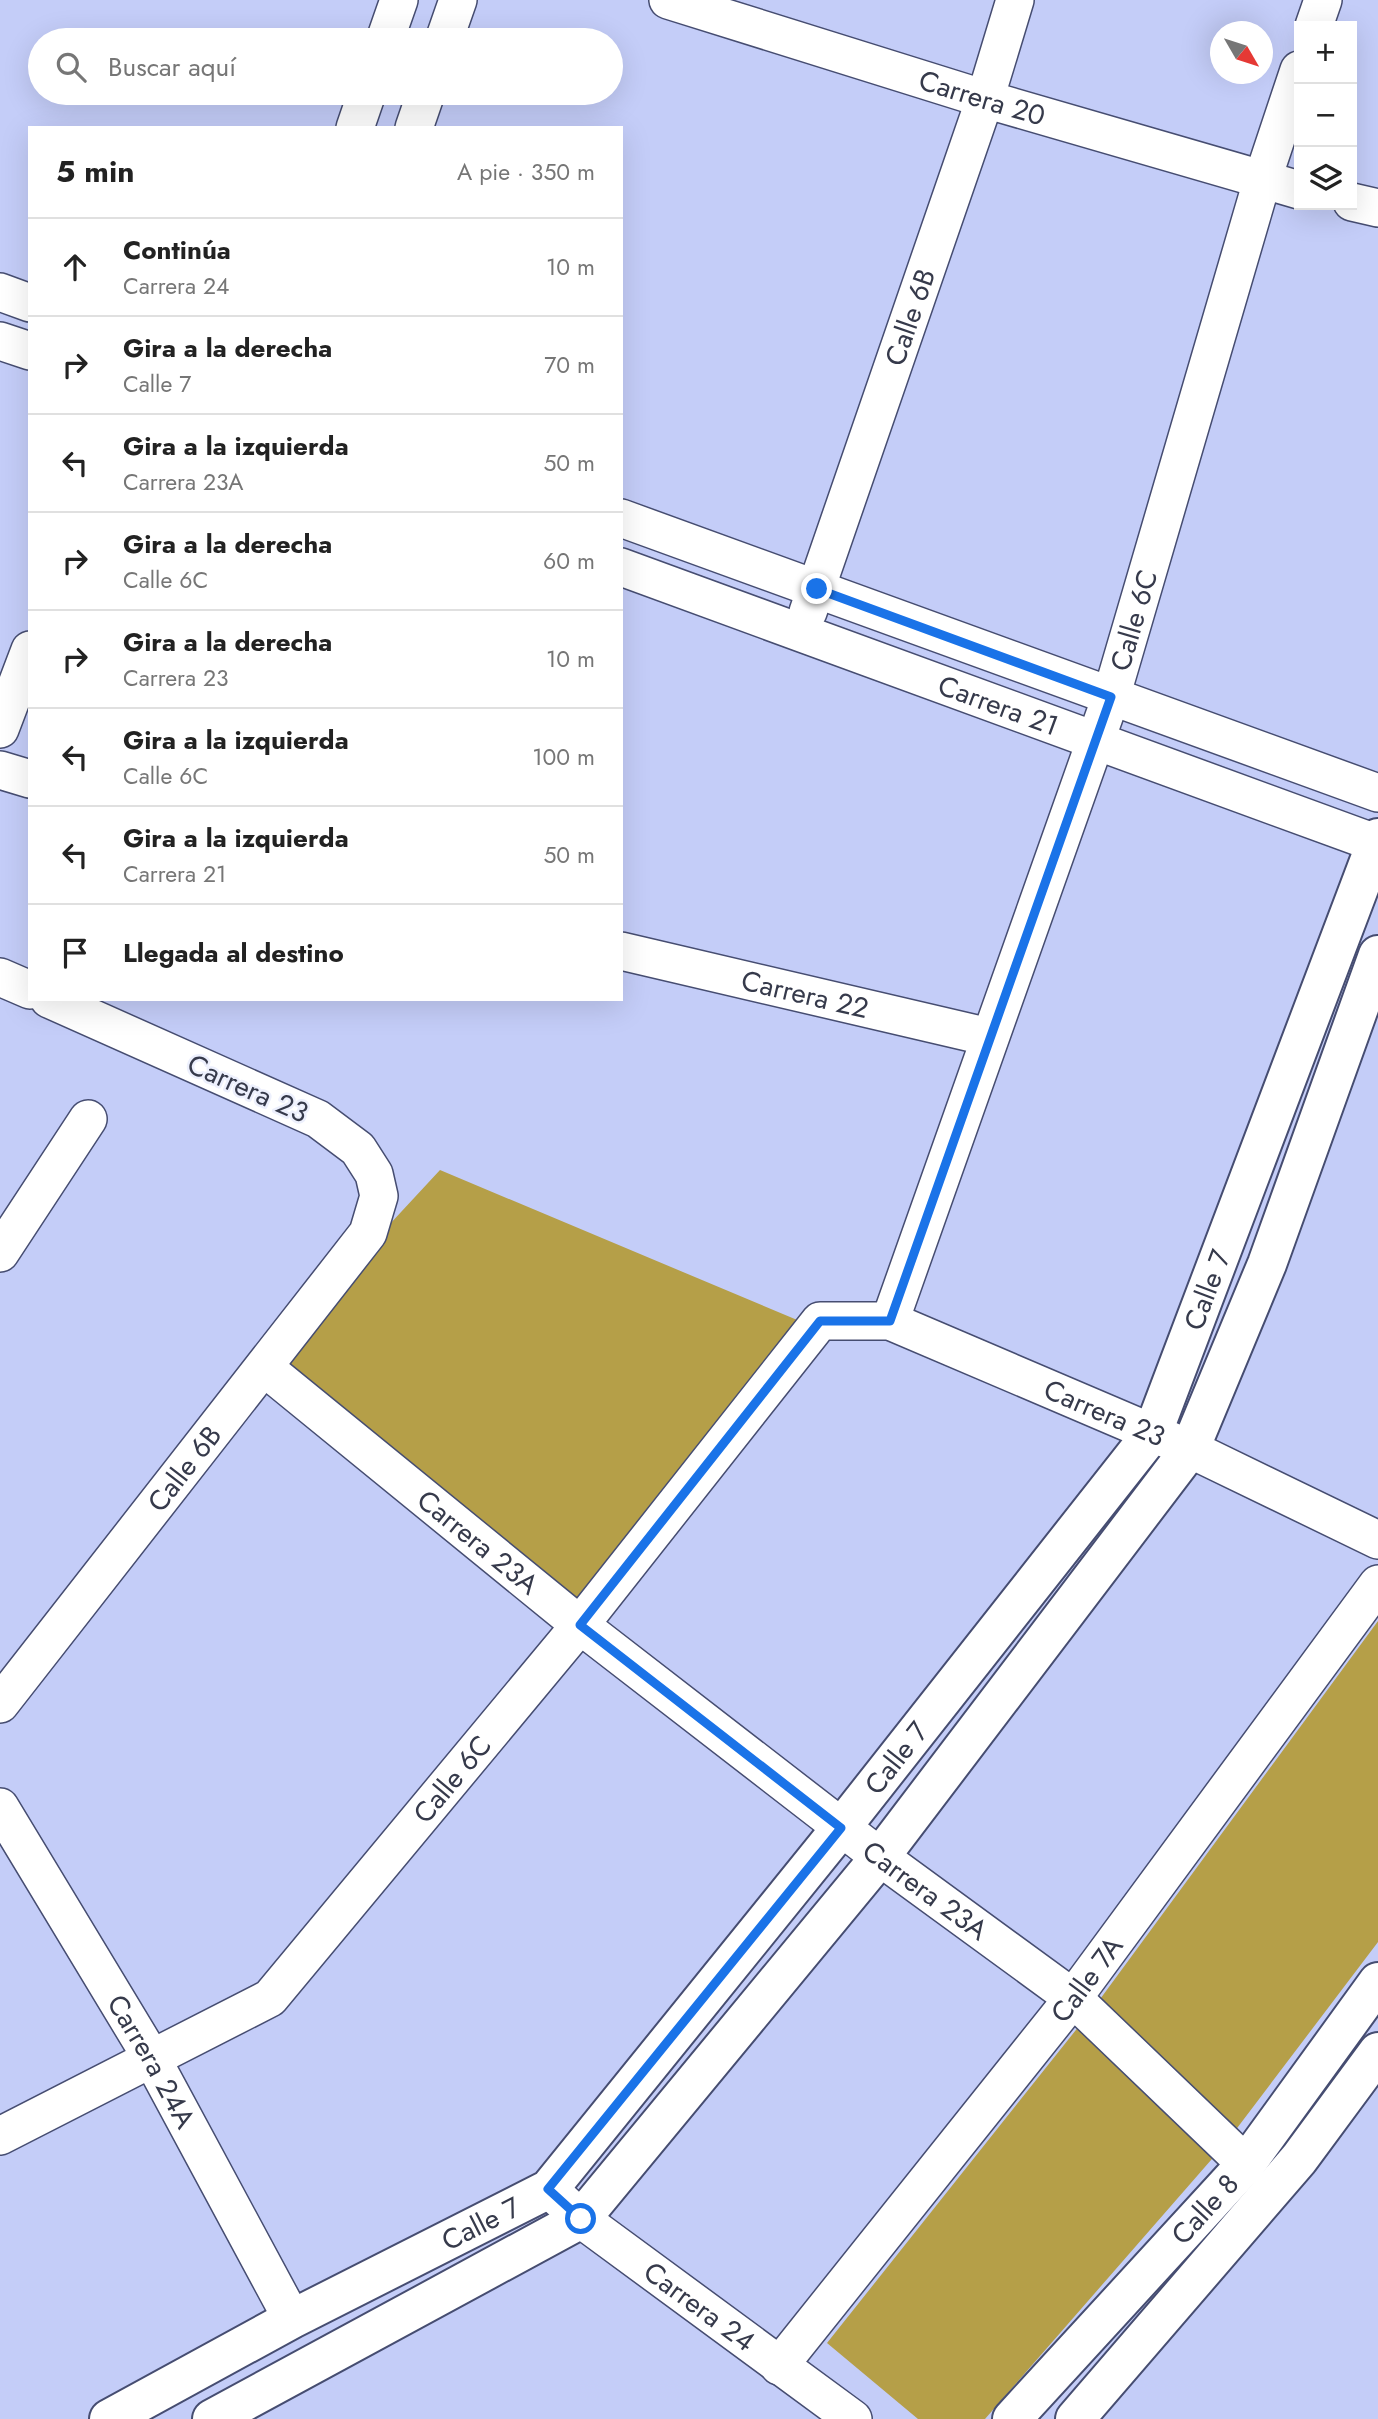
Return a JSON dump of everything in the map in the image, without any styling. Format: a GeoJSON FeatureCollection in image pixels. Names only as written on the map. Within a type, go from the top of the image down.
{"type":"FeatureCollection","features":[{"type":"Feature","properties":{"kind":"main road","name":"Calle 7"},"geometry":{"type":"LineString","coordinates":[[109,2419],[292,2319],[548,2189],[841,1828],[1153,1432],[1377,841]]}},
{"type":"Feature","properties":{"kind":"main road","name":"Calle 7"},"geometry":{"type":"LineString","coordinates":[[212,2419],[581,2219],[880,1857],[1190,1449],[1268,1264],[1378,955]]}},
{"type":"Feature","properties":{"kind":"main road","name":"Calle 8"},"geometry":{"type":"LineString","coordinates":[[1012,2419],[1246,2164],[1378,1982]]}},
{"type":"Feature","properties":{"kind":"main road","name":"Calle 8"},"geometry":{"type":"LineString","coordinates":[[1075,2419],[1299,2159],[1378,2052]]}},
{"type":"Feature","properties":{"kind":"street"},"geometry":{"type":"LineString","coordinates":[[389,28],[398,0]]}},
{"type":"Feature","properties":{"kind":"street"},"geometry":{"type":"LineString","coordinates":[[448,28],[458,0]]}},
{"type":"Feature","properties":{"kind":"street","name":"Carrera 20"},"geometry":{"type":"LineString","coordinates":[[668,0],[713,7],[985,99],[1294,189]]}},
{"type":"Feature","properties":{"kind":"street","name":"Calle 6B"},"geometry":{"type":"LineString","coordinates":[[800,632],[985,99],[1015,0]]}},
{"type":"Feature","properties":{"kind":"street"},"geometry":{"type":"LineString","coordinates":[[1316,21],[1323,0]]}},
{"type":"Feature","properties":{"kind":"street","name":"Calle 6C"},"geometry":{"type":"LineString","coordinates":[[890,1321],[1111,697],[1262,181],[1294,84]]}},
{"type":"Feature","properties":{"kind":"street"},"geometry":{"type":"LineString","coordinates":[[356,126],[363,105]]}},
{"type":"Feature","properties":{"kind":"street"},"geometry":{"type":"LineString","coordinates":[[415,126],[422,105]]}},
{"type":"Feature","properties":{"kind":"street"},"geometry":{"type":"LineString","coordinates":[[1357,203],[1378,208]]}},
{"type":"Feature","properties":{"kind":"street"},"geometry":{"type":"LineString","coordinates":[[0,292],[28,302]]}},
{"type":"Feature","properties":{"kind":"street"},"geometry":{"type":"LineString","coordinates":[[0,341],[28,350]]}},
{"type":"Feature","properties":{"kind":"street","name":"Carrera 21"},"geometry":{"type":"LineString","coordinates":[[623,519],[1378,793]]}},
{"type":"Feature","properties":{"kind":"street","name":"Carrera 21"},"geometry":{"type":"LineString","coordinates":[[623,568],[1377,841]]}},
{"type":"Feature","properties":{"kind":"street"},"geometry":{"type":"LineString","coordinates":[[0,729],[28,655]]}},
{"type":"Feature","properties":{"kind":"street"},"geometry":{"type":"LineString","coordinates":[[0,770],[28,778]]}},
{"type":"Feature","properties":{"kind":"street","name":"Carrera 22"},"geometry":{"type":"LineString","coordinates":[[623,951],[989,1037]]}},
{"type":"Feature","properties":{"kind":"street"},"geometry":{"type":"LineString","coordinates":[[0,977],[28,989]]}},
{"type":"Feature","properties":{"kind":"street","name":"Carrera 23"},"geometry":{"type":"LineString","coordinates":[[53,1001],[318,1119],[358,1149],[374,1174],[379,1196],[368,1233]]}},
{"type":"Feature","properties":{"kind":"street"},"geometry":{"type":"LineString","coordinates":[[0,1253],[88,1119]]}},
{"type":"Feature","properties":{"kind":"street","name":"Calle 6B"},"geometry":{"type":"LineString","coordinates":[[0,1704],[368,1233]]}},
{"type":"Feature","properties":{"kind":"street","name":"Calle 6C"},"geometry":{"type":"LineString","coordinates":[[0,2136],[270,1998],[580,1625],[820,1321]]}},
{"type":"Feature","properties":{"kind":"street","name":"Carrera 23"},"geometry":{"type":"LineString","coordinates":[[820,1321],[890,1321],[1153,1432],[1378,1540]]}},
{"type":"Feature","properties":{"kind":"street","name":"Carrera 23A"},"geometry":{"type":"LineString","coordinates":[[265,1368],[580,1625],[841,1828],[1073,1998],[1246,2164]]}},
{"type":"Feature","properties":{"kind":"street","name":"Calle 7A"},"geometry":{"type":"LineString","coordinates":[[779,2366],[1073,1998],[1378,1584]]}},
{"type":"Feature","properties":{"kind":"street","name":"Carrera 24A"},"geometry":{"type":"LineString","coordinates":[[0,1808],[151,2057],[292,2319]]}},
{"type":"Feature","properties":{"kind":"street","name":"Carrera 24"},"geometry":{"type":"LineString","coordinates":[[548,2189],[581,2219],[853,2419]]}},
{"type":"Feature","properties":{"kind":"shaded area"},"geometry":{"type":"Polygon","coordinates":[[[440,1170],[802,1322],[575,1610],[277,1366],[376,1239],[440,1170]]]}},
{"type":"Feature","properties":{"kind":"shaded area"},"geometry":{"type":"Polygon","coordinates":[[[1378,1621],[1378,1942],[1225,2144],[985,2419],[918,2419],[827,2343],[1095,2006],[1378,1621]]]}},
{"type":"Feature","properties":{"kind":"route"},"geometry":{"type":"LineString","coordinates":[[581,2219],[548,2189],[841,1828],[580,1625],[820,1321],[890,1321],[1111,697],[817,589]]}}]}
